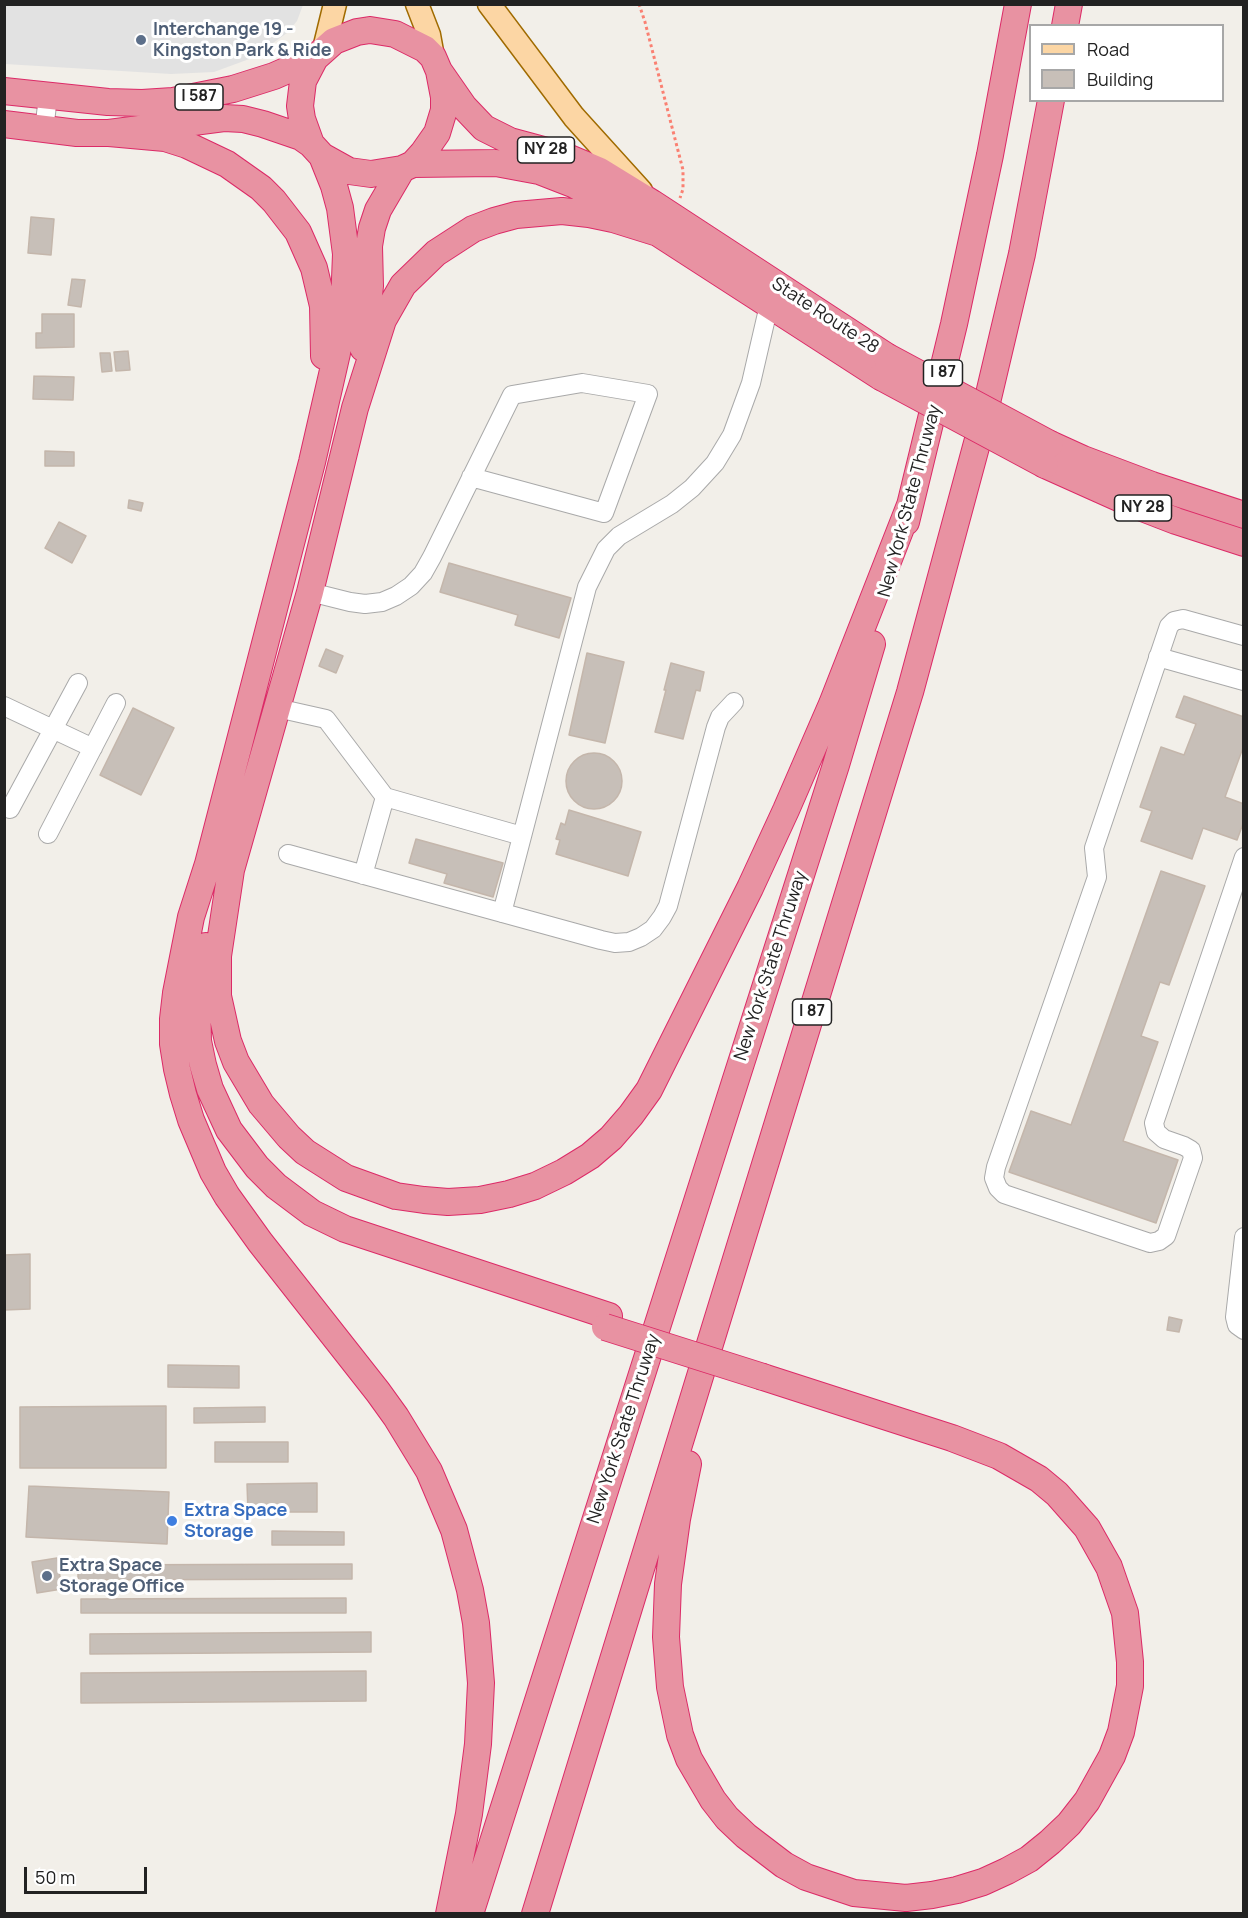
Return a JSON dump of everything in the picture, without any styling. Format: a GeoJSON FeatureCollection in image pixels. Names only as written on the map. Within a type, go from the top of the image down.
{"type":"FeatureCollection","features":[{"type":"Feature","properties":{"kind":"highway","name":"New York State Thruway"},"geometry":{"type":"LineString","coordinates":[[470,1914],[862,679],[910,505],[970,250],[1018,4]]}},
{"type":"Feature","properties":{"kind":"highway"},"geometry":{"type":"LineString","coordinates":[[1065,24],[1069,4]]}},
{"type":"Feature","properties":{"kind":"highway"},"geometry":{"type":"LineString","coordinates":[[355,408],[369,296],[369,246],[372,228],[378,210],[407,166],[431,144],[442,122],[444,97],[436,64],[417,44],[383,31],[357,32],[334,41],[320,54],[303,81],[300,106],[302,119],[334,186],[345,246],[345,279],[337,353],[312,462],[208,864],[191,917],[175,1001],[173,1044],[183,1094],[201,1148],[218,1180],[243,1219],[378,1392],[415,1446],[442,1501],[463,1559],[476,1623],[481,1683],[480,1715],[469,1814],[449,1914]]}},
{"type":"Feature","properties":{"kind":"highway","name":"I 587"},"geometry":{"type":"LineString","coordinates":[[4,91],[77,100],[142,103],[205,96],[274,76],[320,54]]}},
{"type":"Feature","properties":{"kind":"highway","name":"State Route 28"},"geometry":{"type":"LineString","coordinates":[[436,64],[464,107],[484,128],[510,141],[562,155],[607,175],[769,305],[1048,454],[1143,508],[1244,543]]}},
{"type":"Feature","properties":{"kind":"highway","name":"I 87"},"geometry":{"type":"LineString","coordinates":[[535,1914],[884,781],[941,584],[1022,254],[1052,102]]}},
{"type":"Feature","properties":{"kind":"highway","name":"I 587"},"geometry":{"type":"LineString","coordinates":[[4,124],[44,130],[110,133],[224,117],[263,123],[301,137],[317,150]]}},
{"type":"Feature","properties":{"kind":"highway"},"geometry":{"type":"LineString","coordinates":[[110,133],[165,138],[207,153],[261,188],[288,217],[298,232],[314,268],[323,306],[323,364],[312,462]]}},
{"type":"Feature","properties":{"kind":"highway"},"geometry":{"type":"LineString","coordinates":[[317,150],[339,166],[360,173],[381,174],[407,166]]}},
{"type":"Feature","properties":{"kind":"highway","name":"State Route 28"},"geometry":{"type":"LineString","coordinates":[[407,166],[496,163],[539,171],[592,194],[660,217],[884,367]]}},
{"type":"Feature","properties":{"kind":"highway"},"geometry":{"type":"LineString","coordinates":[[607,1321],[345,1230],[296,1202],[257,1167],[236,1139],[219,1110],[207,1081],[198,1041],[197,995],[213,921],[228,884],[310,592],[355,408],[383,320],[403,285],[436,253],[473,229],[516,215],[562,211],[605,218],[660,217]]}},
{"type":"Feature","properties":{"kind":"highway","name":"State Route 28"},"geometry":{"type":"LineString","coordinates":[[1048,454],[1083,459],[1152,486],[1244,515]]}},
{"type":"Feature","properties":{"kind":"highway"},"geometry":{"type":"LineString","coordinates":[[228,884],[217,980],[222,1018],[228,1041],[242,1072],[261,1104],[274,1121],[305,1152],[354,1181],[396,1196],[448,1202],[480,1200],[509,1194],[536,1186],[564,1172],[590,1156],[611,1138],[649,1090],[664,1062],[796,789],[910,505]]}},
{"type":"Feature","properties":{"kind":"highway"},"geometry":{"type":"LineString","coordinates":[[184,953],[180,1017],[182,1041],[194,1090],[204,1114],[231,1159],[249,1180],[291,1215],[318,1231],[346,1243],[979,1434],[1012,1448],[1046,1468],[1082,1502],[1110,1540],[1124,1569],[1137,1610],[1143,1661],[1142,1687],[1133,1736],[1124,1761],[1098,1808],[1058,1852],[1028,1874],[987,1894],[917,1914]]}},
{"type":"Feature","properties":{"kind":"highway"},"geometry":{"type":"LineString","coordinates":[[726,1289],[684,1484],[668,1584],[666,1637],[669,1679],[675,1713],[689,1759],[713,1800],[727,1818],[746,1836],[784,1865],[806,1877],[854,1893],[906,1898],[957,1890],[983,1882],[1007,1871],[1036,1853],[1069,1824],[1101,1778],[1121,1732],[1130,1686],[1130,1662],[1125,1613],[1110,1567],[1099,1547],[1073,1511],[1048,1486],[1021,1467],[975,1446],[765,1371]]}},
{"type":"Feature","properties":{"kind":"main road"},"geometry":{"type":"LineString","coordinates":[[320,54],[335,4]]}},
{"type":"Feature","properties":{"kind":"main road"},"geometry":{"type":"LineString","coordinates":[[417,4],[429,35],[436,64]]}},
{"type":"Feature","properties":{"kind":"main road"},"geometry":{"type":"LineString","coordinates":[[489,4],[574,117],[660,217]]}},
{"type":"Feature","properties":{"kind":"lane"},"geometry":{"type":"LineString","coordinates":[[4,78],[77,100]]}},
{"type":"Feature","properties":{"kind":"lane"},"geometry":{"type":"LineString","coordinates":[[44,130],[48,97]]}},
{"type":"Feature","properties":{"kind":"lane"},"geometry":{"type":"LineString","coordinates":[[502,913],[587,587],[606,549],[619,536],[672,504],[692,488],[715,463],[732,435],[751,383],[769,305]]}},
{"type":"Feature","properties":{"kind":"lane"},"geometry":{"type":"LineString","coordinates":[[310,592],[365,604],[382,602],[411,586],[423,573],[432,557],[512,395],[582,384],[648,394],[604,513]]}},
{"type":"Feature","properties":{"kind":"lane"},"geometry":{"type":"LineString","coordinates":[[471,477],[604,513],[619,536]]}},
{"type":"Feature","properties":{"kind":"lane"},"geometry":{"type":"LineString","coordinates":[[1244,636],[1183,619],[1174,621],[1169,626],[1094,848],[1097,877],[996,1167],[994,1178],[998,1188],[1004,1194],[1150,1243],[1166,1236],[1194,1158],[1191,1150],[1164,1139],[1156,1132],[1154,1123],[1244,857]]}},
{"type":"Feature","properties":{"kind":"lane"},"geometry":{"type":"LineString","coordinates":[[1158,657],[1244,681]]}},
{"type":"Feature","properties":{"kind":"lane"},"geometry":{"type":"LineString","coordinates":[[10,809],[78,683]]}},
{"type":"Feature","properties":{"kind":"lane"},"geometry":{"type":"LineString","coordinates":[[288,854],[615,943],[629,942],[653,929],[668,906],[716,727],[720,717],[734,702]]}},
{"type":"Feature","properties":{"kind":"lane"},"geometry":{"type":"LineString","coordinates":[[48,834],[116,703]]}},
{"type":"Feature","properties":{"kind":"lane"},"geometry":{"type":"LineString","coordinates":[[4,706],[93,748]]}},
{"type":"Feature","properties":{"kind":"lane"},"geometry":{"type":"LineString","coordinates":[[277,708],[326,719],[385,797],[522,836]]}},
{"type":"Feature","properties":{"kind":"lane"},"geometry":{"type":"LineString","coordinates":[[363,875],[385,797]]}},
{"type":"Feature","properties":{"kind":"lane"},"geometry":{"type":"LineString","coordinates":[[1244,1237],[1235,1317],[1237,1324],[1244,1330]]}},
{"type":"Feature","properties":{"kind":"path"},"geometry":{"type":"LineString","coordinates":[[639,4],[683,170],[681,197],[660,217]]}},
{"type":"Feature","properties":{"kind":"shaded area","name":"Interchange 19 - Kingston Park & Ride"},"geometry":{"type":"Polygon","coordinates":[[[4,5],[303,5],[297,21],[287,33],[252,58],[214,72],[171,74],[5,64],[4,5]]]}},
{"type":"Feature","properties":{"kind":"building"},"geometry":{"type":"Polygon","coordinates":[[[31,217],[54,219],[51,255],[28,253],[31,217]]]}},
{"type":"Feature","properties":{"kind":"building"},"geometry":{"type":"Polygon","coordinates":[[[72,279],[85,280],[81,307],[68,305],[72,279]]]}},
{"type":"Feature","properties":{"kind":"building"},"geometry":{"type":"Polygon","coordinates":[[[42,314],[74,314],[74,347],[36,348],[36,333],[42,333],[42,314]]]}},
{"type":"Feature","properties":{"kind":"building"},"geometry":{"type":"Polygon","coordinates":[[[128,351],[130,370],[116,371],[114,352],[128,351]]]}},
{"type":"Feature","properties":{"kind":"building"},"geometry":{"type":"Polygon","coordinates":[[[100,353],[110,353],[112,371],[102,372],[100,353]]]}},
{"type":"Feature","properties":{"kind":"building"},"geometry":{"type":"Polygon","coordinates":[[[34,376],[74,377],[73,400],[33,399],[34,376]]]}},
{"type":"Feature","properties":{"kind":"building"},"geometry":{"type":"Polygon","coordinates":[[[45,451],[74,452],[74,466],[45,466],[45,451]]]}},
{"type":"Feature","properties":{"kind":"building"},"geometry":{"type":"Polygon","coordinates":[[[129,500],[143,503],[141,511],[128,508],[129,500]]]}},
{"type":"Feature","properties":{"kind":"building"},"geometry":{"type":"Polygon","coordinates":[[[59,522],[86,536],[72,563],[45,548],[59,522]]]}},
{"type":"Feature","properties":{"kind":"building"},"geometry":{"type":"Polygon","coordinates":[[[449,563],[571,598],[559,638],[515,625],[518,615],[440,592],[449,563]]]}},
{"type":"Feature","properties":{"kind":"building"},"geometry":{"type":"Polygon","coordinates":[[[326,649],[343,656],[336,673],[319,666],[326,649]]]}},
{"type":"Feature","properties":{"kind":"building"},"geometry":{"type":"Polygon","coordinates":[[[587,653],[624,662],[605,743],[569,735],[587,653]]]}},
{"type":"Feature","properties":{"kind":"building"},"geometry":{"type":"Polygon","coordinates":[[[671,663],[704,672],[700,691],[696,690],[683,739],[655,732],[671,663]]]}},
{"type":"Feature","properties":{"kind":"building"},"geometry":{"type":"Polygon","coordinates":[[[1184,696],[1244,717],[1244,745],[1225,797],[1244,804],[1244,821],[1237,840],[1203,828],[1192,859],[1141,841],[1152,811],[1140,807],[1161,747],[1184,755],[1196,724],[1176,717],[1184,696]]]}},
{"type":"Feature","properties":{"kind":"building"},"geometry":{"type":"Polygon","coordinates":[[[133,708],[174,728],[141,795],[100,775],[133,708]]]}},
{"type":"Feature","properties":{"kind":"building"},"geometry":{"type":"Polygon","coordinates":[[[589,753],[599,753],[614,761],[620,770],[622,781],[620,792],[614,801],[599,809],[589,809],[578,804],[571,797],[566,786],[566,776],[571,765],[578,758],[589,753]]]}},
{"type":"Feature","properties":{"kind":"building"},"geometry":{"type":"Polygon","coordinates":[[[569,810],[641,832],[628,876],[556,854],[560,840],[556,839],[561,823],[565,825],[569,810]]]}},
{"type":"Feature","properties":{"kind":"building"},"geometry":{"type":"Polygon","coordinates":[[[416,839],[503,863],[493,897],[444,883],[447,874],[409,863],[416,839]]]}},
{"type":"Feature","properties":{"kind":"building"},"geometry":{"type":"Polygon","coordinates":[[[1161,871],[1205,886],[1169,985],[1160,982],[1141,1036],[1158,1042],[1123,1141],[1178,1160],[1156,1223],[1009,1172],[1031,1111],[1071,1125],[1161,871]]]}},
{"type":"Feature","properties":{"kind":"building"},"geometry":{"type":"Polygon","coordinates":[[[30,1254],[30,1309],[4,1310],[4,1255],[30,1254]]]}},
{"type":"Feature","properties":{"kind":"building"},"geometry":{"type":"Polygon","coordinates":[[[1169,1317],[1182,1320],[1179,1332],[1167,1330],[1169,1317]]]}},
{"type":"Feature","properties":{"kind":"building"},"geometry":{"type":"Polygon","coordinates":[[[168,1365],[239,1366],[239,1388],[168,1387],[168,1365]]]}},
{"type":"Feature","properties":{"kind":"building"},"geometry":{"type":"Polygon","coordinates":[[[166,1406],[166,1468],[20,1468],[20,1407],[166,1406]]]}},
{"type":"Feature","properties":{"kind":"building"},"geometry":{"type":"Polygon","coordinates":[[[265,1407],[265,1422],[194,1423],[194,1408],[265,1407]]]}},
{"type":"Feature","properties":{"kind":"building"},"geometry":{"type":"Polygon","coordinates":[[[215,1442],[288,1442],[288,1462],[215,1462],[215,1442]]]}},
{"type":"Feature","properties":{"kind":"building"},"geometry":{"type":"Polygon","coordinates":[[[317,1483],[317,1512],[248,1512],[247,1484],[317,1483]]]}},
{"type":"Feature","properties":{"kind":"building"},"geometry":{"type":"Polygon","coordinates":[[[29,1486],[169,1492],[167,1544],[26,1537],[29,1486]]]}},
{"type":"Feature","properties":{"kind":"building"},"geometry":{"type":"Polygon","coordinates":[[[272,1531],[344,1532],[344,1545],[272,1545],[272,1531]]]}},
{"type":"Feature","properties":{"kind":"building","name":"Extra Space Storage Office"},"geometry":{"type":"Polygon","coordinates":[[[57,1558],[62,1589],[37,1593],[32,1562],[57,1558]]]}},
{"type":"Feature","properties":{"kind":"building"},"geometry":{"type":"Polygon","coordinates":[[[352,1564],[352,1579],[78,1580],[78,1565],[352,1564]]]}},
{"type":"Feature","properties":{"kind":"building"},"geometry":{"type":"Polygon","coordinates":[[[346,1598],[346,1613],[81,1613],[81,1599],[346,1598]]]}},
{"type":"Feature","properties":{"kind":"building"},"geometry":{"type":"Polygon","coordinates":[[[371,1632],[371,1652],[90,1654],[90,1634],[371,1632]]]}},
{"type":"Feature","properties":{"kind":"building"},"geometry":{"type":"Polygon","coordinates":[[[366,1671],[366,1701],[81,1703],[81,1673],[366,1671]]]}},
{"type":"Feature","properties":{"kind":"place","name":"Interchange 19 - Kingston Park & Ride"},"geometry":{"type":"Point","coordinates":[141,40]}},
{"type":"Feature","properties":{"kind":"place","name":"Extra Space Storage"},"geometry":{"type":"Point","coordinates":[172,1521]}},
{"type":"Feature","properties":{"kind":"place","name":"Extra Space Storage Office"},"geometry":{"type":"Point","coordinates":[47,1576]}}]}
